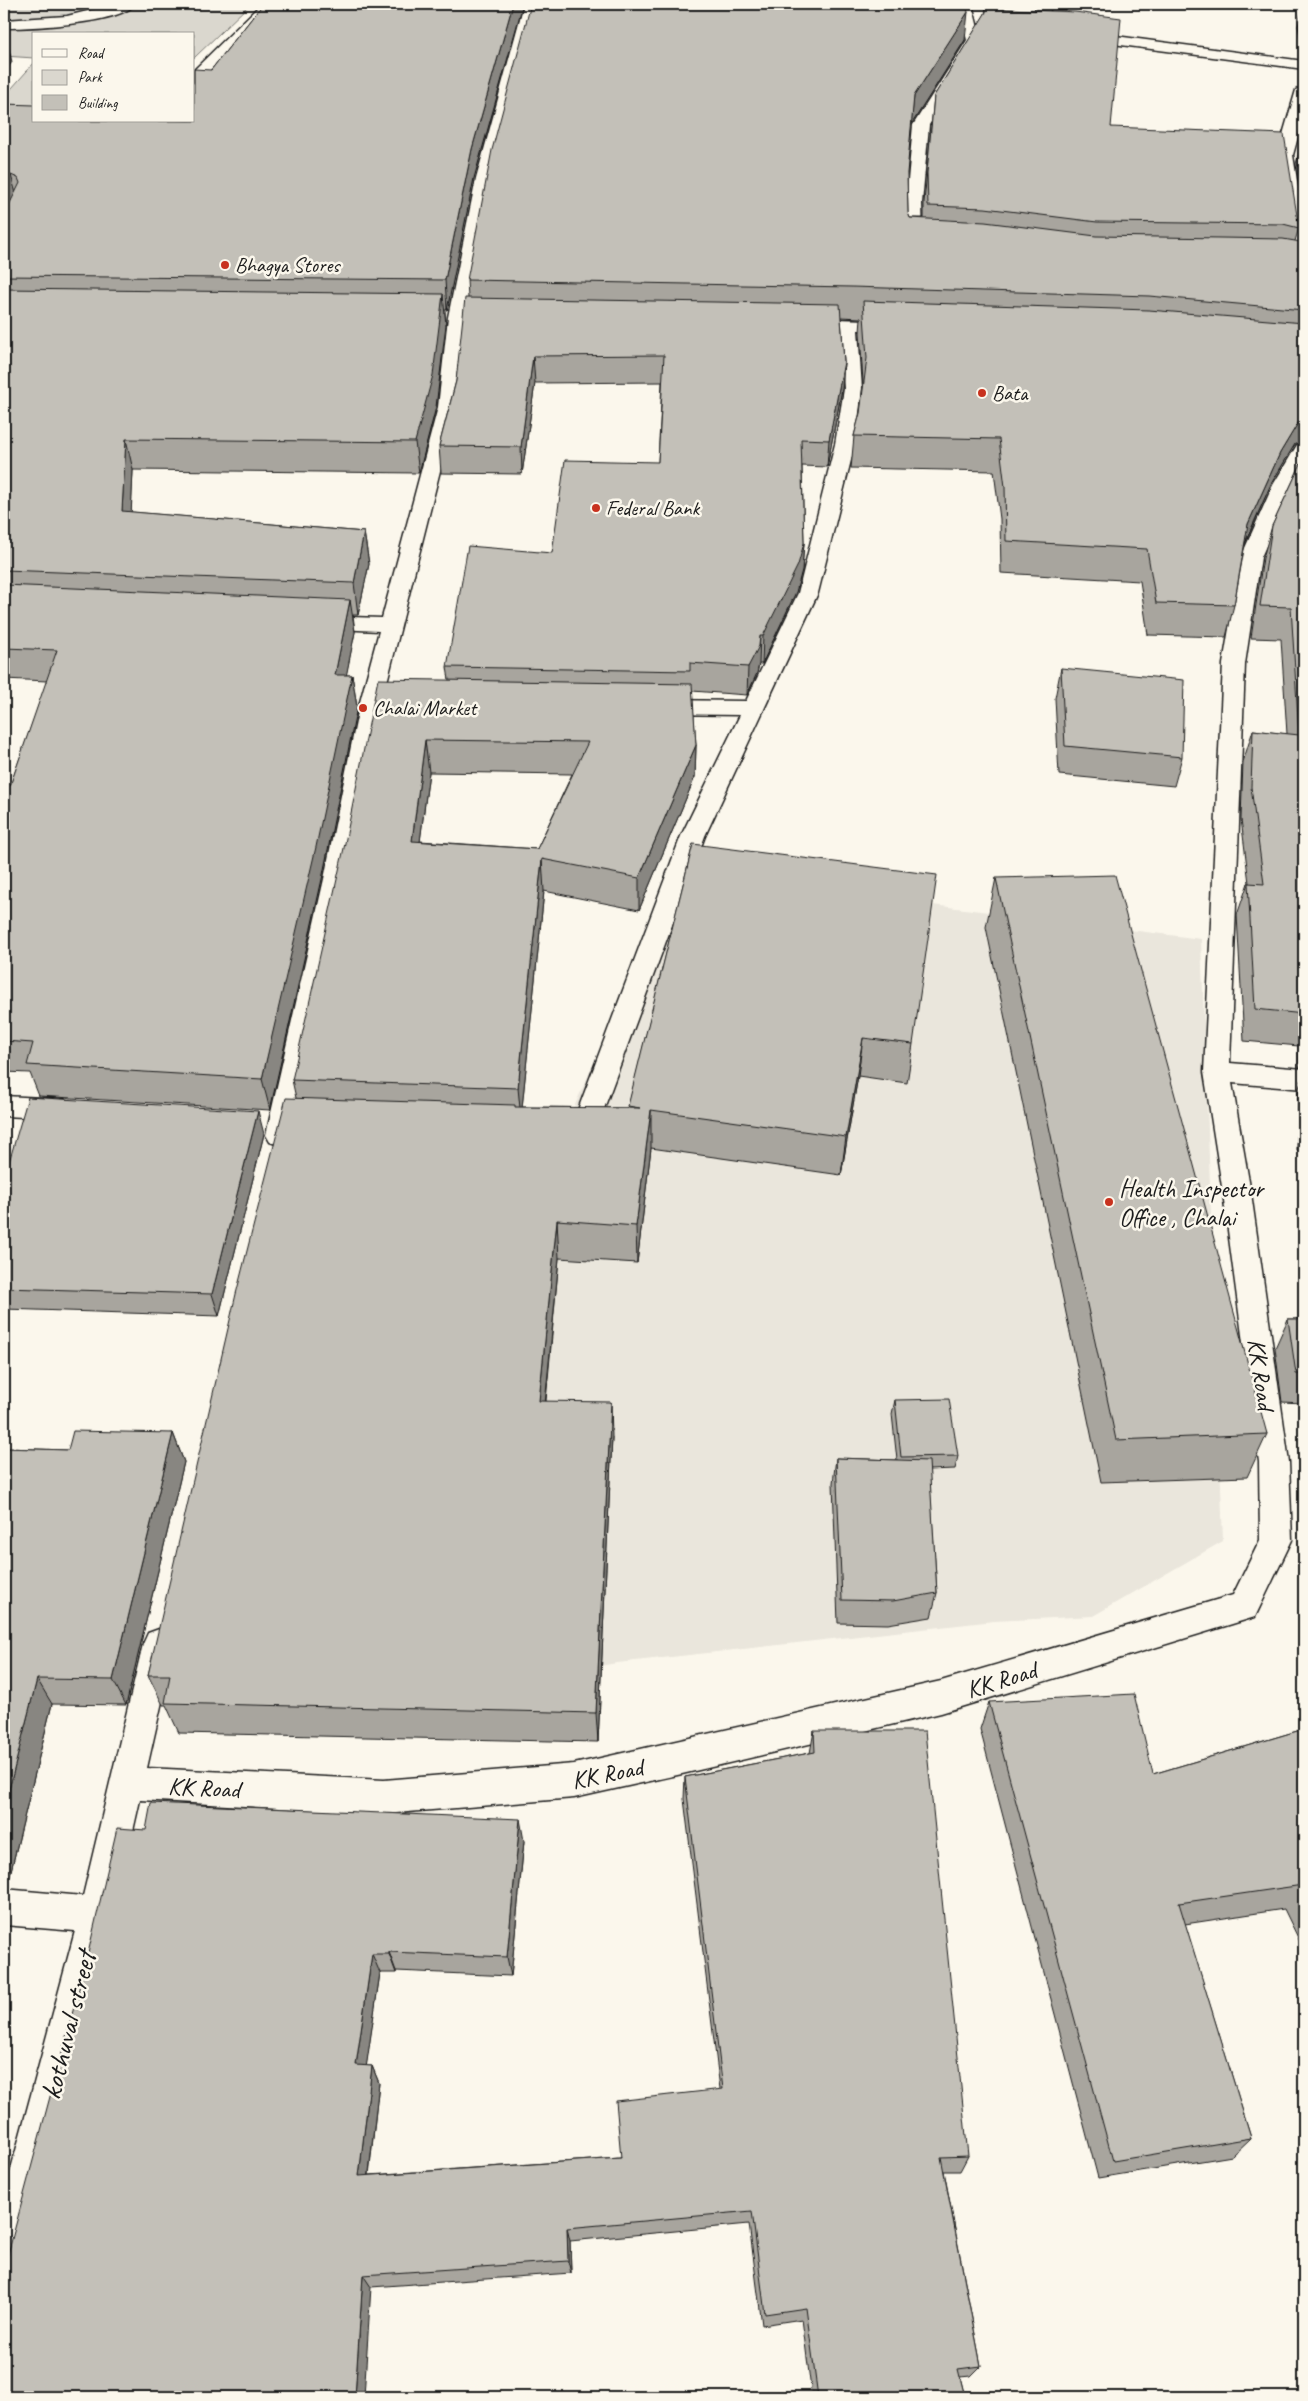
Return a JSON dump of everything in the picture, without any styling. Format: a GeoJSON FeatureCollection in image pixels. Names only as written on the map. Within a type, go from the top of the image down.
{"type":"FeatureCollection","features":[{"type":"Feature","properties":{"kind":"street"},"geometry":{"type":"LineString","coordinates":[[4,24],[49,24],[101,15],[128,4]]}},
{"type":"Feature","properties":{"kind":"street"},"geometry":{"type":"LineString","coordinates":[[195,77],[269,4]]}},
{"type":"Feature","properties":{"kind":"street"},"geometry":{"type":"LineString","coordinates":[[273,1161],[292,1123],[336,880],[381,702],[392,625],[447,406],[456,317],[484,179],[531,4]]}},
{"type":"Feature","properties":{"kind":"street"},"geometry":{"type":"LineString","coordinates":[[943,244],[915,243],[914,203],[921,125],[974,40],[965,4]]}},
{"type":"Feature","properties":{"kind":"street"},"geometry":{"type":"LineString","coordinates":[[1042,4],[1044,20],[1059,33],[1304,65]]}},
{"type":"Feature","properties":{"kind":"street"},"geometry":{"type":"LineString","coordinates":[[1284,264],[1303,271],[1285,155],[1304,90]]}},
{"type":"Feature","properties":{"kind":"street"},"geometry":{"type":"LineString","coordinates":[[789,323],[915,327]]}},
{"type":"Feature","properties":{"kind":"street"},"geometry":{"type":"LineString","coordinates":[[553,1132],[582,1133],[693,836],[808,593],[845,444],[853,389],[849,324]]}},
{"type":"Feature","properties":{"kind":"street","name":"KK Road"},"geometry":{"type":"LineString","coordinates":[[127,1783],[384,1797],[574,1781],[682,1758],[941,1697],[1244,1608],[1276,1540],[1274,1462],[1237,1194],[1217,1072],[1234,664],[1252,557],[1283,485],[1304,449]]}},
{"type":"Feature","properties":{"kind":"street"},"geometry":{"type":"LineString","coordinates":[[294,622],[392,625]]}},
{"type":"Feature","properties":{"kind":"street"},"geometry":{"type":"LineString","coordinates":[[636,706],[754,708]]}},
{"type":"Feature","properties":{"kind":"street"},"geometry":{"type":"LineString","coordinates":[[1217,1072],[1304,1079]]}},
{"type":"Feature","properties":{"kind":"street"},"geometry":{"type":"LineString","coordinates":[[4,1106],[83,1111]]}},
{"type":"Feature","properties":{"kind":"street"},"geometry":{"type":"LineString","coordinates":[[252,1121],[292,1123]]}},
{"type":"Feature","properties":{"kind":"street","name":"kothuval street"},"geometry":{"type":"LineString","coordinates":[[4,2266],[81,1981],[165,1619]]}},
{"type":"Feature","properties":{"kind":"street"},"geometry":{"type":"LineString","coordinates":[[4,1907],[95,1915]]}},
{"type":"Feature","properties":{"kind":"shaded area"},"geometry":{"type":"Polygon","coordinates":[[[679,873],[1201,939],[1223,1541],[1093,1616],[994,1621],[617,1663],[377,1704],[557,1145],[679,873]]]}},
{"type":"Feature","properties":{"kind":"green space"},"geometry":{"type":"Polygon","coordinates":[[[4,4],[250,4],[195,57],[195,32],[32,32],[32,58],[4,56],[4,4]]]}},
{"type":"Feature","properties":{"kind":"green space"},"geometry":{"type":"Polygon","coordinates":[[[32,65],[33,122],[4,151],[4,97],[32,65]]]}},
{"type":"Feature","properties":{"kind":"building"},"geometry":{"type":"Polygon","coordinates":[[[263,4],[513,4],[472,149],[445,280],[4,276],[4,215],[20,183],[18,178],[11,175],[4,178],[4,104],[32,105],[32,122],[195,122],[195,69],[211,70],[263,4]]]}},
{"type":"Feature","properties":{"kind":"building"},"geometry":{"type":"Polygon","coordinates":[[[531,4],[964,4],[968,12],[914,96],[907,173],[908,213],[910,218],[985,222],[1096,236],[1283,239],[1301,242],[1304,252],[1304,310],[1149,296],[852,287],[467,280],[492,150],[531,4]]]}},
{"type":"Feature","properties":{"kind":"building"},"geometry":{"type":"Polygon","coordinates":[[[986,8],[1075,12],[1121,18],[1111,127],[1284,134],[1299,228],[1283,224],[1097,222],[985,208],[928,206],[927,173],[934,96],[986,12],[986,8]]]}},
{"type":"Feature","properties":{"kind":"building"},"geometry":{"type":"Polygon","coordinates":[[[4,289],[443,294],[433,375],[415,442],[126,439],[122,511],[364,532],[354,583],[4,570],[4,289]]]}},
{"type":"Feature","properties":{"kind":"building"},"geometry":{"type":"Polygon","coordinates":[[[465,298],[840,304],[844,362],[829,440],[801,439],[804,543],[798,565],[763,636],[760,636],[759,646],[748,667],[690,663],[690,671],[447,667],[468,546],[552,553],[565,460],[658,462],[664,355],[533,356],[521,447],[439,446],[456,381],[465,298]]]}},
{"type":"Feature","properties":{"kind":"building"},"geometry":{"type":"Polygon","coordinates":[[[863,301],[1149,310],[1304,323],[1304,413],[1280,453],[1248,524],[1234,605],[1156,603],[1147,549],[1006,541],[1005,487],[999,439],[854,436],[860,413],[867,358],[863,301]]]}},
{"type":"Feature","properties":{"kind":"building"},"geometry":{"type":"Polygon","coordinates":[[[1304,457],[1304,1014],[1255,1009],[1248,883],[1264,884],[1251,787],[1253,730],[1299,735],[1291,607],[1260,606],[1272,526],[1304,457]]]}},
{"type":"Feature","properties":{"kind":"building"},"geometry":{"type":"Polygon","coordinates":[[[4,585],[350,600],[335,675],[352,675],[316,847],[262,1079],[27,1065],[33,1043],[4,1041],[4,786],[10,786],[57,650],[4,648],[4,585]]]}},
{"type":"Feature","properties":{"kind":"building"},"geometry":{"type":"Polygon","coordinates":[[[1061,668],[1184,680],[1182,757],[1065,746],[1061,668]]]}},
{"type":"Feature","properties":{"kind":"building"},"geometry":{"type":"Polygon","coordinates":[[[378,679],[692,684],[696,745],[639,878],[542,859],[518,1088],[292,1080],[344,848],[378,679]],[[425,740],[412,841],[537,849],[588,742],[425,740]]]}},
{"type":"Feature","properties":{"kind":"building"},"geometry":{"type":"Polygon","coordinates":[[[693,844],[937,875],[913,1044],[863,1038],[846,1137],[651,1110],[636,1226],[557,1220],[539,1401],[611,1402],[596,1713],[165,1703],[170,1675],[148,1675],[236,1294],[286,1098],[515,1105],[515,1107],[640,1108],[628,1106],[693,844]]]}},
{"type":"Feature","properties":{"kind":"building","name":"Health Inspector Office , Chalai"},"geometry":{"type":"Polygon","coordinates":[[[1115,875],[1267,1434],[1116,1440],[996,878],[1115,875]]]}},
{"type":"Feature","properties":{"kind":"building"},"geometry":{"type":"Polygon","coordinates":[[[28,1097],[258,1111],[212,1294],[4,1288],[4,1179],[28,1097]]]}},
{"type":"Feature","properties":{"kind":"building"},"geometry":{"type":"Polygon","coordinates":[[[1288,1319],[1304,1319],[1304,1374],[1296,1374],[1288,1319]]]}},
{"type":"Feature","properties":{"kind":"building"},"geometry":{"type":"Polygon","coordinates":[[[949,1399],[958,1456],[901,1457],[895,1400],[949,1399]]]}},
{"type":"Feature","properties":{"kind":"building"},"geometry":{"type":"Polygon","coordinates":[[[73,1431],[173,1433],[113,1680],[37,1679],[4,1809],[4,1448],[68,1450],[73,1431]]]}},
{"type":"Feature","properties":{"kind":"building"},"geometry":{"type":"Polygon","coordinates":[[[836,1458],[929,1461],[937,1593],[893,1601],[842,1600],[836,1458]]]}},
{"type":"Feature","properties":{"kind":"building"},"geometry":{"type":"Polygon","coordinates":[[[1134,1694],[1153,1774],[1304,1729],[1304,1887],[1303,1885],[1179,1903],[1251,2138],[1113,2161],[989,1702],[1134,1694]]]}},
{"type":"Feature","properties":{"kind":"building"},"geometry":{"type":"Polygon","coordinates":[[[814,1731],[925,1731],[968,2156],[941,2157],[981,2366],[958,2369],[965,2397],[818,2397],[806,2308],[765,2314],[752,2211],[567,2228],[568,2261],[363,2275],[355,2397],[4,2397],[4,2262],[8,2254],[86,1962],[117,1828],[146,1830],[151,1803],[520,1819],[507,1957],[389,1952],[389,1954],[372,1954],[356,2065],[372,2066],[359,2176],[621,2158],[616,2101],[723,2089],[685,1777],[815,1752],[814,1731]]]}},
{"type":"Feature","properties":{"kind":"place","name":"Bhagya Stores"},"geometry":{"type":"Point","coordinates":[225,265]}},
{"type":"Feature","properties":{"kind":"place","name":"Bata"},"geometry":{"type":"Point","coordinates":[982,393]}},
{"type":"Feature","properties":{"kind":"place","name":"Federal Bank"},"geometry":{"type":"Point","coordinates":[596,508]}},
{"type":"Feature","properties":{"kind":"place","name":"Chalai Market"},"geometry":{"type":"Point","coordinates":[363,708]}},
{"type":"Feature","properties":{"kind":"place","name":"Health Inspector Office , Chalai"},"geometry":{"type":"Point","coordinates":[1109,1202]}}]}
